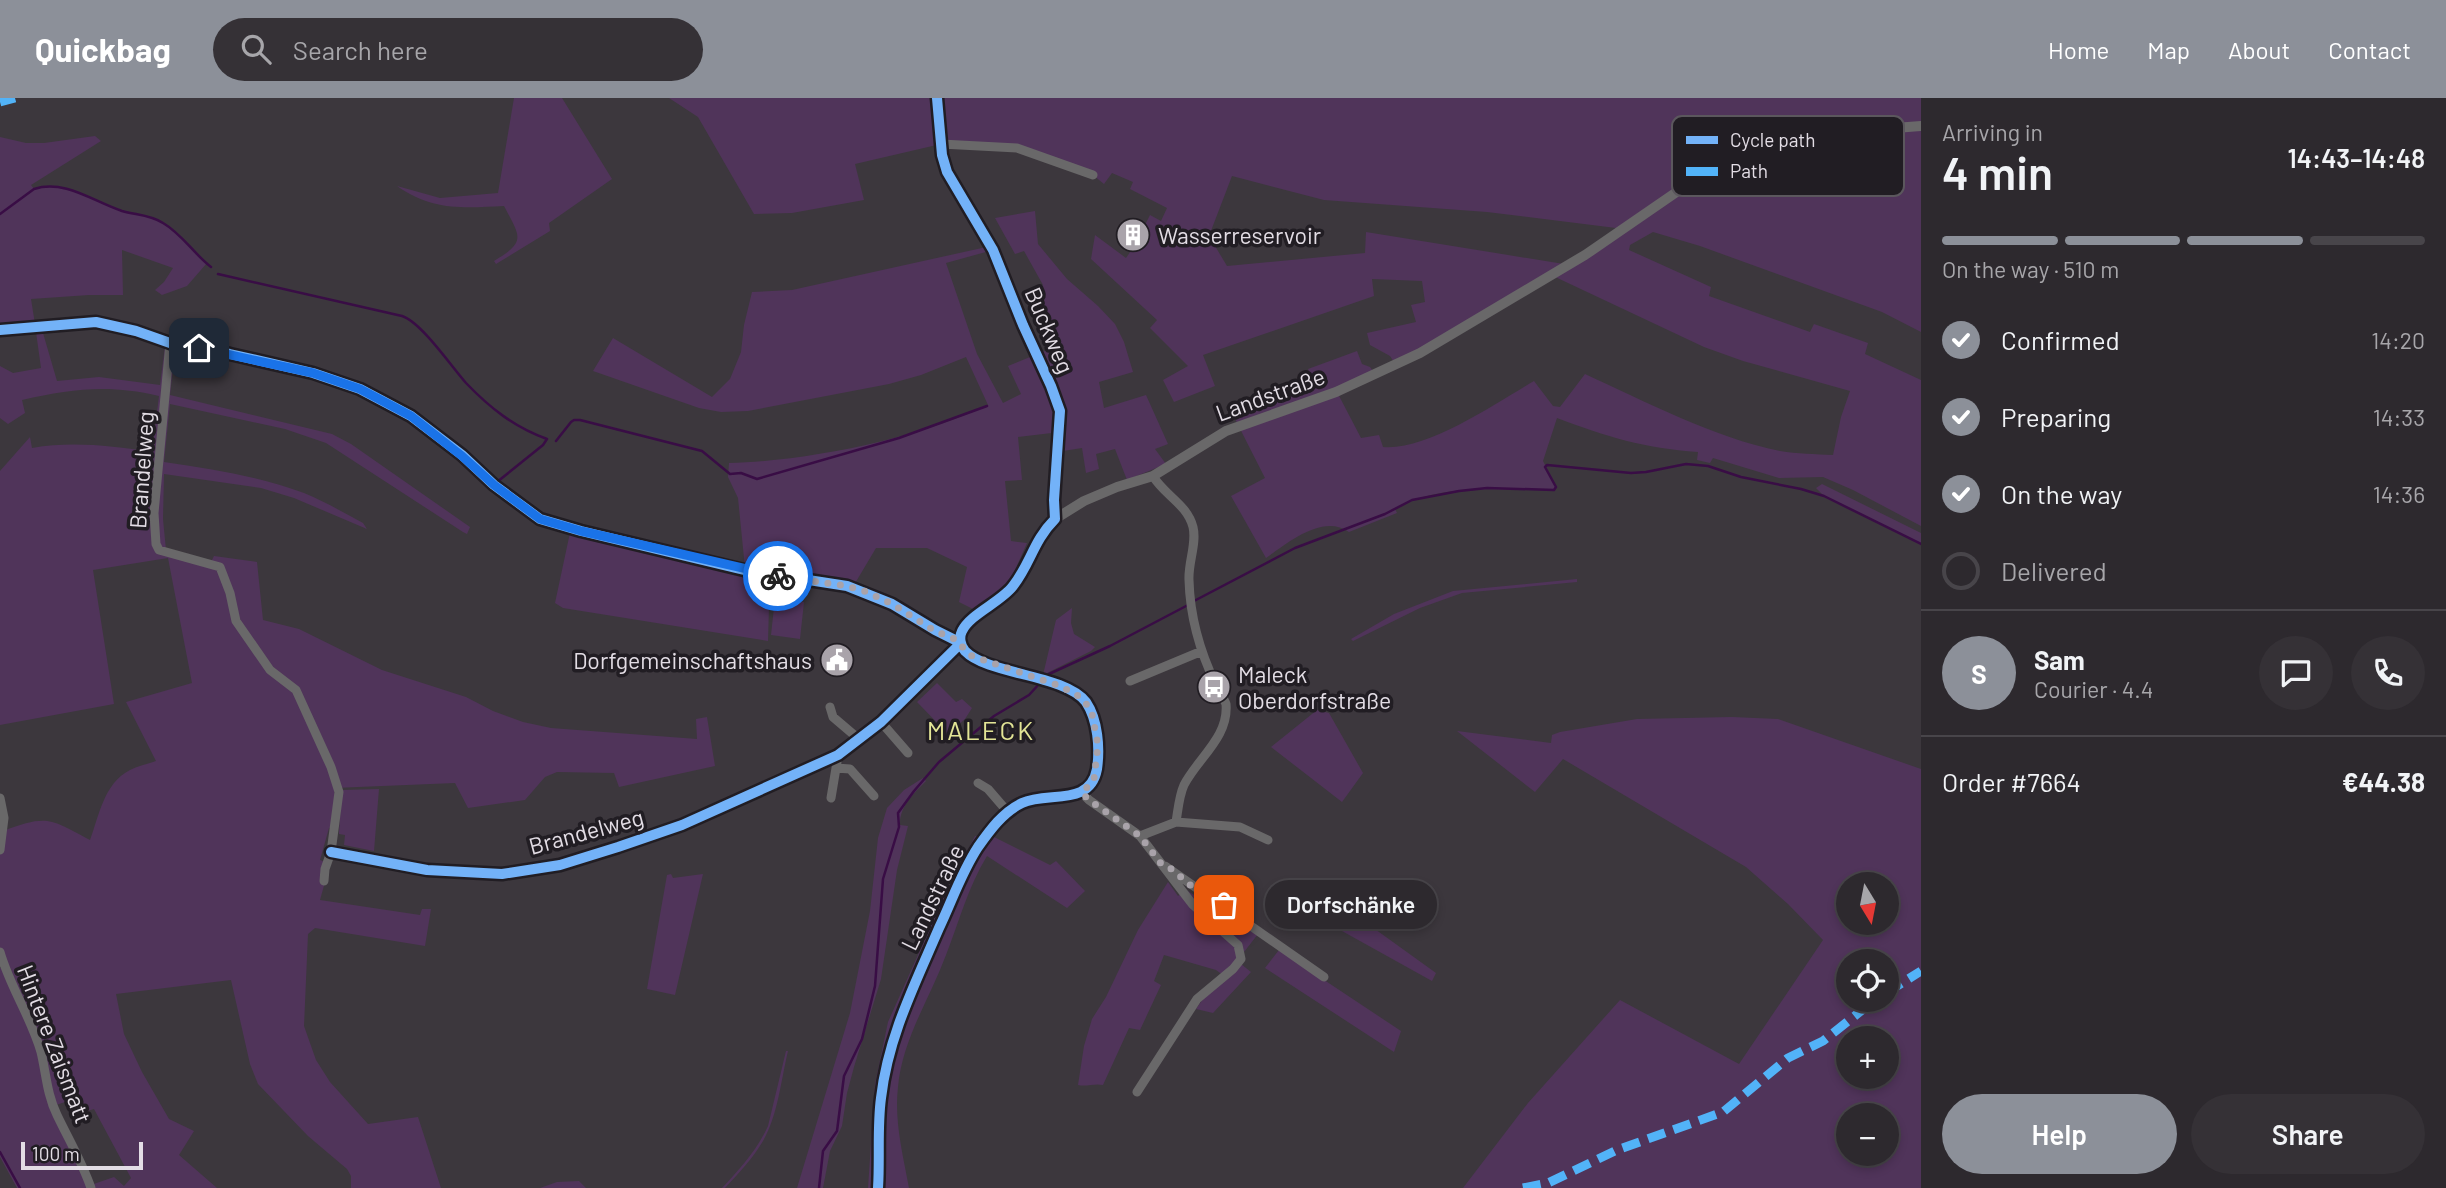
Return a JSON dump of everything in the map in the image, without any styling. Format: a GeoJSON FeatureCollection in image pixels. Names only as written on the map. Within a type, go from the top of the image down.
{"type":"FeatureCollection","features":[{"type":"Feature","properties":{"kind":"street","name":"Buckweg"},"geometry":{"type":"LineString","coordinates":[[937,98],[941,144],[947,172],[993,250],[1060,411],[1055,519]]}},
{"type":"Feature","properties":{"kind":"street"},"geometry":{"type":"LineString","coordinates":[[941,144],[1017,148],[1093,175]]}},
{"type":"Feature","properties":{"kind":"street","name":"Landstraße"},"geometry":{"type":"LineString","coordinates":[[961,643],[965,626],[1006,595],[1014,585],[1038,538],[1055,519],[1103,492],[1153,477],[1226,431],[1336,392],[1420,353],[1585,256],[1672,195]]}},
{"type":"Feature","properties":{"kind":"street"},"geometry":{"type":"LineString","coordinates":[[0,330],[96,323],[129,328],[170,343],[313,373],[360,389],[411,416],[494,485],[540,519],[744,570],[847,586],[892,604],[935,631],[961,643],[964,650],[972,656],[1057,685],[1084,700],[1092,714],[1098,745],[1094,779],[1082,793],[1034,799],[1007,811],[988,789],[978,783]]}},
{"type":"Feature","properties":{"kind":"street","name":"Brandelweg"},"geometry":{"type":"LineString","coordinates":[[170,343],[154,513],[156,544],[159,550],[220,567],[230,593],[236,621],[270,670],[296,690],[340,792],[324,881]]}},
{"type":"Feature","properties":{"kind":"street"},"geometry":{"type":"LineString","coordinates":[[1153,477],[1183,509],[1194,529],[1189,578],[1192,610],[1202,651],[1226,704],[1227,713],[1217,737],[1185,783],[1176,822]]}},
{"type":"Feature","properties":{"kind":"street","name":"Brandelweg"},"geometry":{"type":"LineString","coordinates":[[331,852],[427,870],[502,874],[560,865],[682,825],[838,755],[881,722],[961,643]]}},
{"type":"Feature","properties":{"kind":"street"},"geometry":{"type":"LineString","coordinates":[[1130,681],[1202,651]]}},
{"type":"Feature","properties":{"kind":"street"},"geometry":{"type":"LineString","coordinates":[[830,707],[833,717],[860,740]]}},
{"type":"Feature","properties":{"kind":"street"},"geometry":{"type":"LineString","coordinates":[[881,722],[908,753]]}},
{"type":"Feature","properties":{"kind":"street"},"geometry":{"type":"LineString","coordinates":[[831,798],[838,755]]}},
{"type":"Feature","properties":{"kind":"street"},"geometry":{"type":"LineString","coordinates":[[836,768],[850,769],[874,796]]}},
{"type":"Feature","properties":{"kind":"street"},"geometry":{"type":"LineString","coordinates":[[1082,793],[1140,836],[1193,905],[1238,945],[1241,959],[1197,999],[1137,1092]]}},
{"type":"Feature","properties":{"kind":"street"},"geometry":{"type":"LineString","coordinates":[[0,798],[4,818],[0,850]]}},
{"type":"Feature","properties":{"kind":"street","name":"Landstraße"},"geometry":{"type":"LineString","coordinates":[[878,1188],[881,1096],[899,1018],[963,872],[982,842],[1007,811]]}},
{"type":"Feature","properties":{"kind":"street"},"geometry":{"type":"LineString","coordinates":[[1140,836],[1176,822],[1240,827],[1268,841]]}},
{"type":"Feature","properties":{"kind":"street"},"geometry":{"type":"LineString","coordinates":[[1162,865],[1169,867],[1195,889],[1224,905],[1324,977]]}},
{"type":"Feature","properties":{"kind":"street","name":"Hintere Zaismatt"},"geometry":{"type":"LineString","coordinates":[[0,952],[41,1053],[47,1086],[56,1113],[82,1161],[91,1188]]}},
{"type":"Feature","properties":{"kind":"shaded area"},"geometry":{"type":"Polygon","coordinates":[[[514,98],[562,98],[612,179],[549,223],[550,231],[496,264],[494,261],[512,248],[517,238],[517,232],[504,206],[462,207],[436,204],[397,186],[440,198],[498,193],[514,98]]]}},
{"type":"Feature","properties":{"kind":"shaded area"},"geometry":{"type":"Polygon","coordinates":[[[669,98],[1921,98],[1921,332],[1882,312],[1700,246],[1653,232],[1630,245],[1629,250],[1711,287],[1709,296],[1810,332],[1814,324],[1868,343],[1865,354],[1921,380],[1921,526],[1823,477],[1779,478],[1713,458],[1710,463],[1697,460],[1698,452],[1626,441],[1557,418],[1543,461],[1556,487],[1554,490],[1473,490],[1432,495],[1413,500],[1395,509],[1397,513],[1349,532],[1328,526],[1306,532],[1266,558],[1231,496],[1265,478],[1233,415],[1313,382],[1308,369],[1357,351],[1362,364],[1370,367],[1375,374],[1337,392],[1361,438],[1379,435],[1383,447],[1401,446],[1440,434],[1534,381],[1553,406],[1560,407],[1585,374],[1680,418],[1730,437],[1780,451],[1833,455],[1850,391],[1743,361],[1704,347],[1551,275],[1396,365],[1390,356],[1370,345],[1367,333],[1416,322],[1411,305],[1425,302],[1422,281],[1372,279],[1374,296],[1203,355],[1215,386],[1174,402],[1163,380],[1188,366],[1150,328],[1157,320],[1091,259],[1095,235],[1126,258],[1150,215],[1161,221],[1167,208],[1130,189],[1133,182],[1112,173],[1104,184],[1093,175],[1017,148],[941,144],[855,164],[864,200],[792,213],[754,214],[698,117],[669,98]],[[1232,176],[1209,236],[1227,266],[1365,253],[1366,232],[1570,265],[1624,229],[1487,212],[1324,200],[1232,176]]]}},
{"type":"Feature","properties":{"kind":"shaded area"},"geometry":{"type":"Polygon","coordinates":[[[95,136],[101,141],[31,185],[34,189],[68,189],[122,211],[158,220],[175,232],[207,263],[187,286],[162,295],[155,290],[173,268],[122,250],[123,295],[31,299],[35,324],[0,326],[0,137],[26,143],[44,143],[95,136]]]}},
{"type":"Feature","properties":{"kind":"shaded area"},"geometry":{"type":"Polygon","coordinates":[[[1035,211],[1038,244],[1067,279],[1115,324],[1124,342],[1133,372],[1099,382],[1104,408],[1146,395],[1168,444],[1155,449],[1166,464],[1127,480],[1115,449],[1096,454],[1099,469],[1086,473],[1082,448],[1057,452],[1060,432],[1018,437],[1022,480],[1005,481],[1011,541],[1027,543],[1011,579],[1003,589],[975,610],[959,602],[967,567],[927,548],[876,548],[854,585],[770,573],[768,641],[563,608],[555,603],[571,528],[745,568],[738,498],[728,477],[729,463],[792,458],[861,446],[929,428],[988,405],[966,357],[889,384],[748,411],[721,412],[699,408],[593,371],[613,338],[712,397],[730,379],[741,352],[752,292],[792,290],[991,246],[993,250],[946,263],[977,354],[1003,403],[1021,394],[1008,366],[1047,350],[1025,294],[1043,285],[1024,251],[1015,254],[995,218],[1035,211]]]}},
{"type":"Feature","properties":{"kind":"shaded area"},"geometry":{"type":"Polygon","coordinates":[[[36,332],[43,333],[57,381],[99,377],[160,385],[165,346],[175,350],[170,395],[332,434],[351,444],[470,527],[467,534],[463,532],[326,443],[285,429],[170,404],[164,462],[235,474],[287,487],[334,507],[363,523],[367,529],[294,498],[261,488],[164,474],[163,519],[166,550],[211,562],[214,556],[257,562],[263,620],[299,629],[382,670],[466,697],[523,722],[551,728],[697,739],[696,719],[707,717],[715,766],[619,787],[614,773],[557,772],[545,777],[525,800],[468,808],[455,783],[334,788],[332,827],[329,828],[320,860],[330,864],[320,900],[420,915],[422,909],[431,909],[425,946],[315,928],[308,934],[304,1026],[316,1060],[330,1082],[368,1124],[418,1117],[441,1188],[351,1188],[351,1176],[347,1169],[308,1136],[258,1084],[250,1064],[231,980],[116,994],[124,1034],[142,1072],[169,1119],[194,1131],[179,1155],[217,1188],[17,1188],[0,1157],[0,968],[9,968],[0,955],[0,840],[3,831],[30,822],[48,821],[90,840],[104,801],[114,783],[130,770],[156,761],[126,702],[192,683],[168,558],[93,570],[114,704],[0,725],[0,471],[30,437],[32,448],[107,446],[152,452],[159,396],[123,390],[90,389],[40,396],[22,400],[25,413],[8,424],[0,418],[0,366],[13,373],[41,368],[36,332]],[[77,1098],[50,1107],[88,1186],[114,1177],[124,1186],[131,1178],[94,1109],[84,1112],[77,1098]]]}},
{"type":"Feature","properties":{"kind":"shaded area"},"geometry":{"type":"Polygon","coordinates":[[[1822,484],[1921,533],[1921,544],[1824,496],[1816,488],[1822,484]]]}},
{"type":"Feature","properties":{"kind":"shaded area"},"geometry":{"type":"Polygon","coordinates":[[[1577,579],[1577,582],[1462,593],[1420,608],[1353,641],[1351,639],[1394,614],[1453,591],[1577,579]]]}},
{"type":"Feature","properties":{"kind":"shaded area"},"geometry":{"type":"Polygon","coordinates":[[[775,598],[804,602],[800,639],[771,635],[775,598]]]}},
{"type":"Feature","properties":{"kind":"shaded area"},"geometry":{"type":"Polygon","coordinates":[[[1072,608],[1071,623],[1074,634],[1095,647],[1043,675],[1056,620],[1072,608]]]}},
{"type":"Feature","properties":{"kind":"shaded area"},"geometry":{"type":"Polygon","coordinates":[[[937,683],[956,702],[962,699],[972,708],[965,719],[948,734],[917,702],[937,683]]]}},
{"type":"Feature","properties":{"kind":"shaded area"},"geometry":{"type":"Polygon","coordinates":[[[1317,710],[1329,713],[1363,773],[1342,802],[1271,747],[1317,710]]]}},
{"type":"Feature","properties":{"kind":"shaded area"},"geometry":{"type":"Polygon","coordinates":[[[1637,719],[1778,719],[1921,769],[1921,1188],[1463,1188],[1528,1103],[1620,1000],[1739,1064],[1823,940],[1746,867],[1563,759],[1535,792],[1457,731],[1551,743],[1552,735],[1637,719]]]}},
{"type":"Feature","properties":{"kind":"shaded area"},"geometry":{"type":"Polygon","coordinates":[[[923,778],[926,781],[908,801],[900,818],[900,825],[908,826],[897,870],[881,979],[847,1093],[842,1126],[830,1151],[823,1188],[797,1188],[850,1013],[870,911],[878,838],[887,808],[904,790],[923,778]]]}},
{"type":"Feature","properties":{"kind":"shaded area"},"geometry":{"type":"Polygon","coordinates":[[[379,789],[374,851],[344,845],[345,835],[339,834],[342,790],[379,789]]]}},
{"type":"Feature","properties":{"kind":"shaded area"},"geometry":{"type":"Polygon","coordinates":[[[990,835],[1050,865],[1056,861],[1085,891],[1067,908],[987,856],[969,892],[940,971],[911,1036],[901,1070],[897,1112],[909,1188],[868,1188],[875,1084],[888,1022],[947,890],[975,836],[989,838],[990,835]]]}},
{"type":"Feature","properties":{"kind":"shaded area"},"geometry":{"type":"Polygon","coordinates":[[[671,874],[673,878],[703,874],[675,995],[647,989],[667,875],[671,874]]]}},
{"type":"Feature","properties":{"kind":"shaded area"},"geometry":{"type":"Polygon","coordinates":[[[1304,878],[1436,973],[1432,981],[1288,901],[1304,878]]]}},
{"type":"Feature","properties":{"kind":"shaded area"},"geometry":{"type":"Polygon","coordinates":[[[1168,882],[1178,896],[1186,890],[1258,934],[1244,952],[1241,964],[1251,972],[1213,1013],[1196,1009],[1207,993],[1227,978],[1216,970],[1164,955],[1154,981],[1161,985],[1140,1030],[1129,1028],[1103,1085],[1078,1085],[1084,1046],[1092,1019],[1106,997],[1138,930],[1168,882]]]}},
{"type":"Feature","properties":{"kind":"shaded area"},"geometry":{"type":"Polygon","coordinates":[[[1279,950],[1401,1031],[1394,1052],[1265,968],[1279,950]]]}},
{"type":"Feature","properties":{"kind":"shaded area"},"geometry":{"type":"Polygon","coordinates":[[[786,1051],[778,1097],[768,1131],[750,1159],[725,1188],[722,1188],[764,1135],[786,1051]]]}},
{"type":"Feature","properties":{"kind":"shaded area"},"geometry":{"type":"Polygon","coordinates":[[[579,1181],[586,1188],[540,1188],[557,1182],[579,1181]]]}},
{"type":"Feature","properties":{"kind":"waterway"},"geometry":{"type":"LineString","coordinates":[[0,214],[34,189],[68,189],[122,211],[158,220],[176,233],[211,267]]}},
{"type":"Feature","properties":{"kind":"waterway"},"geometry":{"type":"LineString","coordinates":[[218,274],[410,320],[427,335],[484,401],[513,423],[547,439],[497,482]]}},
{"type":"Feature","properties":{"kind":"waterway"},"geometry":{"type":"LineString","coordinates":[[556,441],[571,422],[580,420],[702,451],[730,474],[741,473],[757,479],[899,438],[987,406]]}},
{"type":"Feature","properties":{"kind":"waterway"},"geometry":{"type":"LineString","coordinates":[[1194,601],[1295,548],[1385,514],[1412,500],[1487,488],[1554,490],[1556,487],[1545,467],[1547,465],[1631,473],[1686,464],[1708,466],[1741,477],[1824,496],[1921,544]]}},
{"type":"Feature","properties":{"kind":"waterway"},"geometry":{"type":"LineString","coordinates":[[1045,678],[1188,605]]}},
{"type":"Feature","properties":{"kind":"waterway"},"geometry":{"type":"LineString","coordinates":[[819,1188],[823,1151],[837,1131],[844,1076],[862,1039],[875,986],[883,879],[899,827],[898,813],[939,762],[994,716],[1029,695],[1040,683]]}},
{"type":"Feature","properties":{"kind":"waterway"},"geometry":{"type":"LineString","coordinates":[[0,1152],[20,1188]]}},
{"type":"Feature","properties":{"kind":"marked path"},"geometry":{"type":"LineString","coordinates":[[0,102],[15,98]]}},
{"type":"Feature","properties":{"kind":"marked path"},"geometry":{"type":"LineString","coordinates":[[1899,985],[1921,971]]}},
{"type":"Feature","properties":{"kind":"marked path"},"geometry":{"type":"LineString","coordinates":[[1523,1188],[1548,1183],[1617,1150],[1723,1112],[1788,1058],[1823,1041],[1860,1012]]}},
{"type":"Feature","properties":{"kind":"cycle path"},"geometry":{"type":"LineString","coordinates":[[878,1188],[880,1109],[896,1032],[967,867],[987,834],[1009,811],[1032,800],[1067,796],[1086,789],[1093,781],[1098,761],[1097,734],[1086,702],[1061,686],[976,659],[965,651],[961,644],[961,633],[966,625],[1008,592],[1055,519],[1060,411],[993,250],[947,172],[942,155],[937,98]]}},
{"type":"Feature","properties":{"kind":"cycle path"},"geometry":{"type":"LineString","coordinates":[[0,330],[96,322],[136,331],[170,343],[313,373],[360,389],[411,416],[462,455],[494,485],[540,519],[744,570],[847,586],[892,604],[961,643]]}},
{"type":"Feature","properties":{"kind":"cycle path"},"geometry":{"type":"LineString","coordinates":[[331,852],[427,870],[502,874],[560,865],[618,847],[682,825],[838,755],[881,722],[961,643]]}},
{"type":"Feature","properties":{"kind":"way so far"},"geometry":{"type":"LineString","coordinates":[[778,576],[821,581],[867,592],[935,631],[953,638],[972,656],[1057,685],[1084,700],[1092,714],[1098,745],[1094,779],[1082,793],[1140,836],[1162,865],[1169,867],[1195,889],[1224,905]]}},
{"type":"Feature","properties":{"kind":"place","name":"Wasserreservoir"},"geometry":{"type":"Point","coordinates":[1133,235]}},
{"type":"Feature","properties":{"kind":"place","name":"Dorfgemeinschaftshaus"},"geometry":{"type":"Point","coordinates":[837,660]}},
{"type":"Feature","properties":{"kind":"place","name":"Maleck Oberdorfstraße"},"geometry":{"type":"Point","coordinates":[1214,687]}},
{"type":"Feature","properties":{"kind":"place","name":"Dorfschänke"},"geometry":{"type":"Point","coordinates":[1224,905]}},
{"type":"Feature","properties":{"kind":"district","name":"MALECK"},"geometry":{"type":"Point","coordinates":[981,729]}},
{"type":"Feature","properties":{"kind":"route"},"geometry":{"type":"LineString","coordinates":[[199,348],[313,373],[360,389],[411,416],[494,485],[540,519],[581,531],[778,576]]}}]}
